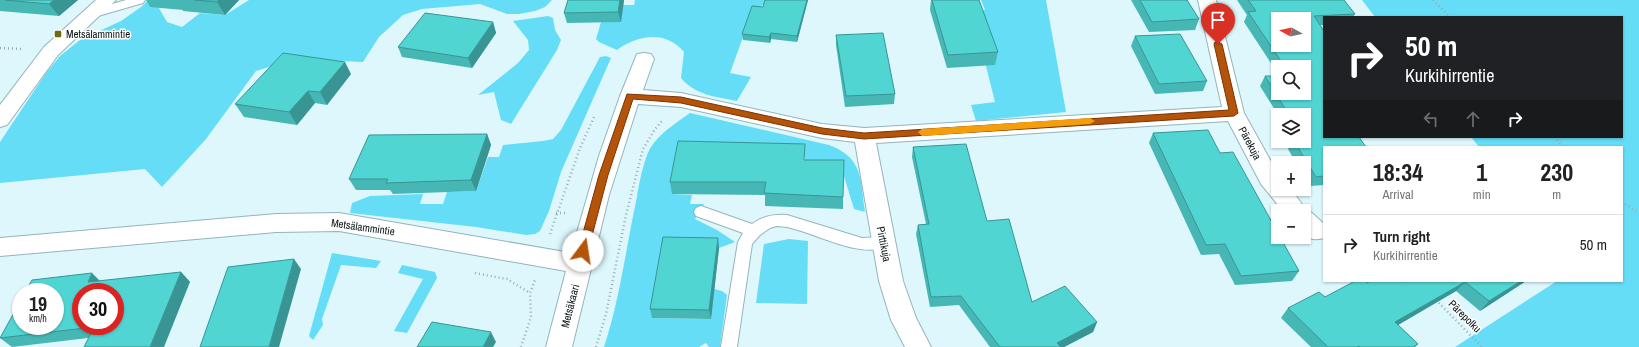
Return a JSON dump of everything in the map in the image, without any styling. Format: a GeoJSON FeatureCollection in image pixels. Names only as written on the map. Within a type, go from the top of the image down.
{"type":"FeatureCollection","features":[{"type":"Feature","properties":{"kind":"street"},"geometry":{"type":"LineString","coordinates":[[0,120],[51,50],[107,0]]}},
{"type":"Feature","properties":{"kind":"street","name":"Pärekuja"},"geometry":{"type":"LineString","coordinates":[[1207,0],[1234,113],[1269,178],[1290,204]]}},
{"type":"Feature","properties":{"kind":"street","name":"Metsäkaari"},"geometry":{"type":"LineString","coordinates":[[559,347],[570,311],[580,264],[604,175],[644,59]]}},
{"type":"Feature","properties":{"kind":"street"},"geometry":{"type":"LineString","coordinates":[[630,96],[681,100],[822,131],[864,136],[1234,113]]}},
{"type":"Feature","properties":{"kind":"street","name":"Pirttikuja"},"geometry":{"type":"LineString","coordinates":[[864,136],[891,281],[904,320],[918,347]]}},
{"type":"Feature","properties":{"kind":"street","name":"Metsälammintie"},"geometry":{"type":"LineString","coordinates":[[0,247],[276,224],[339,222],[580,264]]}},
{"type":"Feature","properties":{"kind":"lane"},"geometry":{"type":"LineString","coordinates":[[91,14],[139,0]]}},
{"type":"Feature","properties":{"kind":"lane"},"geometry":{"type":"LineString","coordinates":[[701,212],[754,231]]}},
{"type":"Feature","properties":{"kind":"lane"},"geometry":{"type":"LineString","coordinates":[[729,347],[745,242],[754,231],[769,221],[790,221],[858,243],[883,243]]}},
{"type":"Feature","properties":{"kind":"path"},"geometry":{"type":"LineString","coordinates":[[1433,0],[1449,16]]}},
{"type":"Feature","properties":{"kind":"path"},"geometry":{"type":"LineString","coordinates":[[596,347],[606,314],[626,214],[643,149],[655,129],[681,100]]}},
{"type":"Feature","properties":{"kind":"path"},"geometry":{"type":"LineString","coordinates":[[521,347],[531,317],[530,293],[556,213],[580,148],[596,112]]}},
{"type":"Feature","properties":{"kind":"path"},"geometry":{"type":"LineString","coordinates":[[1555,138],[1562,146]]}},
{"type":"Feature","properties":{"kind":"path"},"geometry":{"type":"LineString","coordinates":[[1623,203],[1639,213]]}},
{"type":"Feature","properties":{"kind":"path"},"geometry":{"type":"LineString","coordinates":[[469,272],[507,279],[530,293]]}},
{"type":"Feature","properties":{"kind":"path","name":"Pärepolku"},"geometry":{"type":"LineString","coordinates":[[1433,297],[1480,343],[1482,347]]}},
{"type":"Feature","properties":{"kind":"shaded area"},"geometry":{"type":"Polygon","coordinates":[[[148,0],[159,8],[167,22],[182,27],[200,13],[225,15],[249,0],[552,0],[545,7],[535,11],[519,14],[507,14],[480,4],[422,9],[403,15],[379,37],[363,62],[295,59],[256,71],[206,139],[162,187],[145,169],[0,183],[0,142],[46,73],[60,56],[80,40],[121,21],[141,7],[148,0]]]}},
{"type":"Feature","properties":{"kind":"shaded area"},"geometry":{"type":"Polygon","coordinates":[[[635,0],[767,0],[766,3],[752,12],[730,73],[751,77],[737,101],[699,92],[687,84],[681,78],[684,52],[677,45],[668,40],[651,37],[642,38],[617,50],[599,42],[596,39],[601,22],[621,22],[623,5],[634,5],[635,0]]]}},
{"type":"Feature","properties":{"kind":"shaded area"},"geometry":{"type":"Polygon","coordinates":[[[981,0],[1046,0],[1066,112],[976,121],[971,105],[995,102],[986,66],[977,10],[985,10],[981,0]]]}},
{"type":"Feature","properties":{"kind":"shaded area"},"geometry":{"type":"Polygon","coordinates":[[[1362,0],[1639,0],[1639,347],[1455,347],[1555,282],[1623,282],[1623,146],[1478,146],[1472,138],[1623,138],[1623,16],[1374,16],[1362,0]]]}},
{"type":"Feature","properties":{"kind":"shaded area"},"geometry":{"type":"Polygon","coordinates":[[[548,16],[553,18],[555,30],[561,40],[557,50],[511,124],[501,120],[494,92],[478,95],[518,63],[529,50],[528,40],[513,21],[548,16]]]}},
{"type":"Feature","properties":{"kind":"shaded area"},"geometry":{"type":"Polygon","coordinates":[[[606,56],[611,58],[561,172],[549,211],[540,231],[535,234],[526,235],[476,227],[350,213],[352,203],[370,196],[423,194],[420,204],[443,204],[447,192],[476,191],[488,157],[499,157],[503,145],[553,139],[561,130],[600,57],[606,56]]]}},
{"type":"Feature","properties":{"kind":"shaded area"},"geometry":{"type":"Polygon","coordinates":[[[690,113],[829,145],[840,150],[849,156],[858,171],[861,180],[865,212],[854,209],[843,173],[804,172],[805,156],[672,194],[692,195],[690,204],[704,204],[695,219],[717,230],[735,242],[719,248],[652,318],[711,319],[714,289],[722,291],[727,295],[720,347],[709,347],[706,343],[699,347],[604,347],[619,292],[639,185],[648,152],[659,137],[690,113]]]}},
{"type":"Feature","properties":{"kind":"shaded area"},"geometry":{"type":"Polygon","coordinates":[[[789,239],[808,241],[807,304],[756,303],[764,244],[789,239]]]}},
{"type":"Feature","properties":{"kind":"shaded area"},"geometry":{"type":"Polygon","coordinates":[[[332,253],[381,261],[376,268],[341,265],[322,319],[323,325],[313,340],[309,336],[332,253]]]}},
{"type":"Feature","properties":{"kind":"shaded area"},"geometry":{"type":"Polygon","coordinates":[[[402,265],[435,272],[437,278],[407,333],[394,331],[423,279],[398,273],[402,265]]]}},
{"type":"Feature","properties":{"kind":"building"},"geometry":{"type":"Polygon","coordinates":[[[5,0],[54,0],[49,4],[5,0]]]}},
{"type":"Feature","properties":{"kind":"building"},"geometry":{"type":"Polygon","coordinates":[[[194,0],[219,0],[217,2],[194,0]]]}},
{"type":"Feature","properties":{"kind":"building"},"geometry":{"type":"Polygon","coordinates":[[[568,0],[620,0],[618,12],[564,13],[568,0]]]}},
{"type":"Feature","properties":{"kind":"building"},"geometry":{"type":"Polygon","coordinates":[[[765,0],[807,0],[797,36],[771,33],[769,37],[742,34],[752,6],[763,7],[765,0]]]}},
{"type":"Feature","properties":{"kind":"building"},"geometry":{"type":"Polygon","coordinates":[[[932,0],[979,0],[998,52],[948,55],[932,0]]]}},
{"type":"Feature","properties":{"kind":"building"},"geometry":{"type":"Polygon","coordinates":[[[1140,0],[1187,0],[1199,19],[1152,22],[1140,0]]]}},
{"type":"Feature","properties":{"kind":"building"},"geometry":{"type":"Polygon","coordinates":[[[1248,0],[1344,0],[1355,14],[1314,16],[1323,30],[1323,138],[1360,138],[1365,146],[1323,146],[1323,176],[1316,177],[1311,169],[1311,156],[1303,156],[1298,148],[1311,148],[1311,108],[1285,108],[1280,100],[1311,100],[1311,60],[1280,60],[1275,52],[1311,52],[1311,12],[1271,12],[1271,46],[1248,12],[1256,11],[1248,0]]]}},
{"type":"Feature","properties":{"kind":"building"},"geometry":{"type":"Polygon","coordinates":[[[425,13],[493,22],[468,58],[398,47],[425,13]]]}},
{"type":"Feature","properties":{"kind":"building"},"geometry":{"type":"Polygon","coordinates":[[[883,33],[895,94],[846,96],[836,35],[883,33]]]}},
{"type":"Feature","properties":{"kind":"building"},"geometry":{"type":"Polygon","coordinates":[[[1180,34],[1207,81],[1159,84],[1135,36],[1180,34]]]}},
{"type":"Feature","properties":{"kind":"building"},"geometry":{"type":"Polygon","coordinates":[[[283,53],[345,62],[320,92],[308,91],[289,112],[235,104],[283,53]]]}},
{"type":"Feature","properties":{"kind":"building"},"geometry":{"type":"Polygon","coordinates":[[[1265,76],[1271,76],[1271,86],[1265,76]]]}},
{"type":"Feature","properties":{"kind":"building"},"geometry":{"type":"Polygon","coordinates":[[[1208,130],[1220,153],[1233,152],[1271,220],[1271,244],[1284,244],[1299,271],[1241,276],[1225,244],[1206,245],[1153,133],[1208,130]]]}},
{"type":"Feature","properties":{"kind":"building"},"geometry":{"type":"Polygon","coordinates":[[[487,134],[471,180],[386,183],[388,179],[349,179],[369,135],[487,134]]]}},
{"type":"Feature","properties":{"kind":"building"},"geometry":{"type":"Polygon","coordinates":[[[678,141],[805,144],[804,160],[844,160],[843,197],[764,193],[766,182],[670,182],[678,141]]]}},
{"type":"Feature","properties":{"kind":"building"},"geometry":{"type":"Polygon","coordinates":[[[966,144],[987,221],[1009,219],[1032,302],[1065,286],[1097,322],[1057,343],[1061,347],[1000,347],[961,296],[931,297],[918,225],[929,224],[913,147],[966,144]]]}},
{"type":"Feature","properties":{"kind":"building"},"geometry":{"type":"Polygon","coordinates":[[[663,237],[718,238],[709,310],[650,309],[663,237]]]}},
{"type":"Feature","properties":{"kind":"building"},"geometry":{"type":"Polygon","coordinates":[[[294,259],[269,347],[200,347],[228,267],[294,259]]]}},
{"type":"Feature","properties":{"kind":"building"},"geometry":{"type":"Polygon","coordinates":[[[181,272],[150,347],[84,347],[90,335],[124,335],[124,283],[72,283],[72,330],[64,331],[64,283],[30,283],[32,280],[92,273],[88,282],[181,272]]]}},
{"type":"Feature","properties":{"kind":"building"},"geometry":{"type":"Polygon","coordinates":[[[1353,282],[1465,282],[1395,322],[1418,344],[1413,347],[1328,347],[1288,308],[1319,292],[1325,297],[1353,282]]]}},
{"type":"Feature","properties":{"kind":"building"},"geometry":{"type":"Polygon","coordinates":[[[1465,282],[1519,282],[1489,301],[1465,282]]]}},
{"type":"Feature","properties":{"kind":"building"},"geometry":{"type":"Polygon","coordinates":[[[12,316],[12,335],[26,335],[0,338],[12,316]]]}},
{"type":"Feature","properties":{"kind":"building"},"geometry":{"type":"Polygon","coordinates":[[[432,322],[491,332],[483,347],[417,347],[432,322]]]}},
{"type":"Feature","properties":{"kind":"slow traffic"},"geometry":{"type":"LineString","coordinates":[[922,132],[1090,121]]}},
{"type":"Feature","properties":{"kind":"place","name":"Metsälammintie"},"geometry":{"type":"Point","coordinates":[58,34]}},
{"type":"Feature","properties":{"kind":"route"},"geometry":{"type":"LineString","coordinates":[[583,251],[592,214],[630,96],[681,100],[822,131],[864,136],[1234,113],[1218,44]]}}]}
